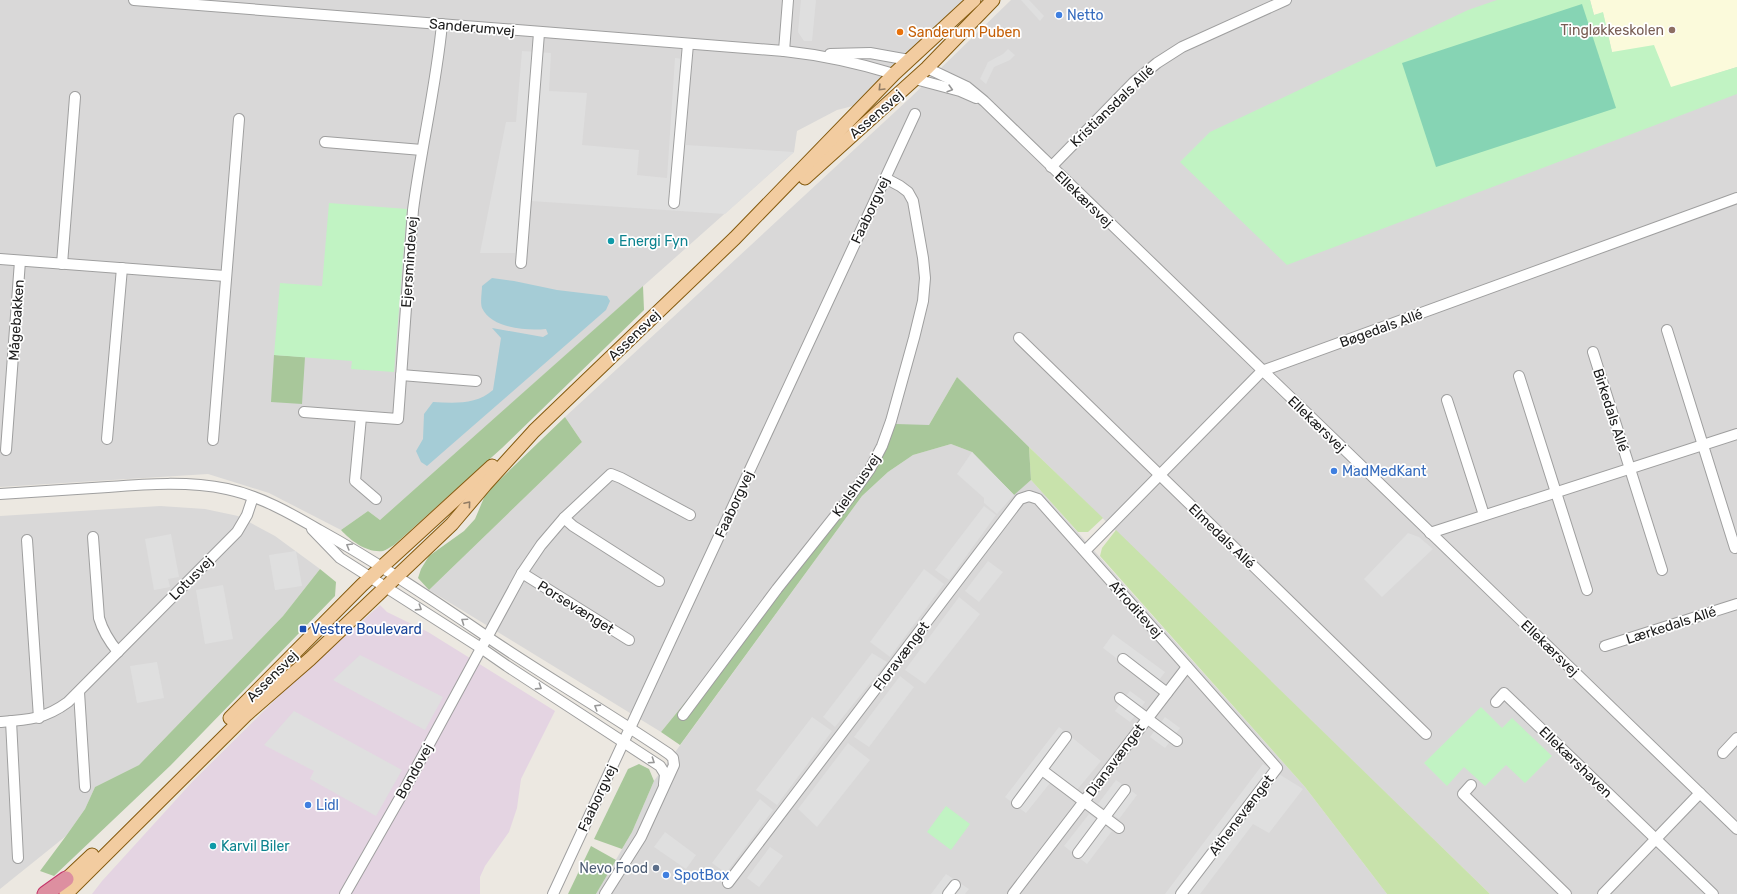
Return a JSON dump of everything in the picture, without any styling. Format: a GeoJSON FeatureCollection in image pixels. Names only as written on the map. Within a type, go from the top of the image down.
{"type":"FeatureCollection","features":[{"type":"Feature","properties":{"kind":"highway"},"geometry":{"type":"LineString","coordinates":[[45,894],[66,879]]}},
{"type":"Feature","properties":{"kind":"main road"},"geometry":{"type":"LineString","coordinates":[[974,0],[909,60],[927,68],[993,0]]}},
{"type":"Feature","properties":{"kind":"main road","name":"Assensvej"},"geometry":{"type":"LineString","coordinates":[[390,572],[441,522],[478,478],[534,431],[735,238],[909,60]]}},
{"type":"Feature","properties":{"kind":"main road","name":"Assensvej"},"geometry":{"type":"LineString","coordinates":[[735,238],[755,224],[927,68]]}},
{"type":"Feature","properties":{"kind":"main road"},"geometry":{"type":"LineString","coordinates":[[894,74],[915,79]]}},
{"type":"Feature","properties":{"kind":"main road","name":"Assensvej"},"geometry":{"type":"LineString","coordinates":[[390,572],[452,524],[534,431]]}},
{"type":"Feature","properties":{"kind":"main road"},"geometry":{"type":"LineString","coordinates":[[378,582],[385,580],[390,572]]}},
{"type":"Feature","properties":{"kind":"main road","name":"Assensvej"},"geometry":{"type":"LineString","coordinates":[[66,894],[247,714],[310,659],[378,582]]}},
{"type":"Feature","properties":{"kind":"main road","name":"Assensvej"},"geometry":{"type":"LineString","coordinates":[[51,894],[378,582]]}},
{"type":"Feature","properties":{"kind":"street","name":"Sanderumvej"},"geometry":{"type":"LineString","coordinates":[[134,0],[539,33],[784,51],[810,54],[866,65],[894,74]]}},
{"type":"Feature","properties":{"kind":"street"},"geometry":{"type":"LineString","coordinates":[[784,51],[788,0]]}},
{"type":"Feature","properties":{"kind":"street","name":"Kristiansdals Allé"},"geometry":{"type":"LineString","coordinates":[[1051,167],[1134,82],[1157,63],[1182,47],[1286,0]]}},
{"type":"Feature","properties":{"kind":"street","name":"Ejersmindevej"},"geometry":{"type":"LineString","coordinates":[[304,412],[398,419],[413,217],[422,150],[434,89],[442,24]]}},
{"type":"Feature","properties":{"kind":"street"},"geometry":{"type":"LineString","coordinates":[[521,263],[539,33]]}},
{"type":"Feature","properties":{"kind":"street"},"geometry":{"type":"LineString","coordinates":[[674,203],[688,44]]}},
{"type":"Feature","properties":{"kind":"street","name":"Sanderumvej"},"geometry":{"type":"LineString","coordinates":[[810,54],[870,53],[909,60]]}},
{"type":"Feature","properties":{"kind":"street","name":"Ellekærsvej"},"geometry":{"type":"LineString","coordinates":[[927,68],[967,86],[984,101],[1737,829]]}},
{"type":"Feature","properties":{"kind":"street","name":"Ellekærsvej"},"geometry":{"type":"LineString","coordinates":[[915,79],[960,91],[984,101]]}},
{"type":"Feature","properties":{"kind":"street"},"geometry":{"type":"LineString","coordinates":[[62,264],[75,97]]}},
{"type":"Feature","properties":{"kind":"street","name":"Faaborgvej"},"geometry":{"type":"LineString","coordinates":[[552,894],[914,114]]}},
{"type":"Feature","properties":{"kind":"street"},"geometry":{"type":"LineString","coordinates":[[212,440],[239,119]]}},
{"type":"Feature","properties":{"kind":"street"},"geometry":{"type":"LineString","coordinates":[[325,142],[422,150]]}},
{"type":"Feature","properties":{"kind":"street","name":"Kielshusvej"},"geometry":{"type":"LineString","coordinates":[[683,715],[778,589],[847,501],[870,469],[882,446],[891,421],[914,338],[923,301],[925,278],[913,201],[908,192],[885,178]]}},
{"type":"Feature","properties":{"kind":"street","name":"Bøgedals Allé"},"geometry":{"type":"LineString","coordinates":[[1085,552],[1262,371],[1737,198]]}},
{"type":"Feature","properties":{"kind":"street","name":"Mågebakken"},"geometry":{"type":"LineString","coordinates":[[0,259],[226,276]]}},
{"type":"Feature","properties":{"kind":"street","name":"Mågebakken"},"geometry":{"type":"LineString","coordinates":[[6,450],[20,261]]}},
{"type":"Feature","properties":{"kind":"street"},"geometry":{"type":"LineString","coordinates":[[107,439],[122,268]]}},
{"type":"Feature","properties":{"kind":"street"},"geometry":{"type":"LineString","coordinates":[[1666,330],[1735,548]]}},
{"type":"Feature","properties":{"kind":"street","name":"Elmedals Allé"},"geometry":{"type":"LineString","coordinates":[[1019,338],[1426,734]]}},
{"type":"Feature","properties":{"kind":"street","name":"Birkedals Allé"},"geometry":{"type":"LineString","coordinates":[[1592,352],[1662,570]]}},
{"type":"Feature","properties":{"kind":"street"},"geometry":{"type":"LineString","coordinates":[[401,375],[476,381]]}},
{"type":"Feature","properties":{"kind":"street"},"geometry":{"type":"LineString","coordinates":[[1519,376],[1588,590]]}},
{"type":"Feature","properties":{"kind":"street"},"geometry":{"type":"LineString","coordinates":[[1447,400],[1484,515]]}},
{"type":"Feature","properties":{"kind":"street"},"geometry":{"type":"LineString","coordinates":[[361,417],[355,481],[376,499]]}},
{"type":"Feature","properties":{"kind":"street","name":"Birkedals Allé"},"geometry":{"type":"LineString","coordinates":[[1430,533],[1737,434]]}},
{"type":"Feature","properties":{"kind":"street","name":"Porsevænget"},"geometry":{"type":"LineString","coordinates":[[487,637],[522,573],[541,545],[564,518],[611,474],[690,515]]}},
{"type":"Feature","properties":{"kind":"street"},"geometry":{"type":"LineString","coordinates":[[0,494],[167,483],[210,486],[229,490],[272,504],[390,572],[487,637],[630,727],[673,758],[674,765],[664,790],[641,837],[605,894]]}},
{"type":"Feature","properties":{"kind":"street","name":"Floravænget"},"geometry":{"type":"LineString","coordinates":[[728,883],[1020,499],[1029,496],[1038,499],[1085,552]]}},
{"type":"Feature","properties":{"kind":"street","name":"Lotusvej"},"geometry":{"type":"LineString","coordinates":[[0,722],[39,718],[51,714],[79,692],[237,532],[247,515],[252,497]]}},
{"type":"Feature","properties":{"kind":"street"},"geometry":{"type":"LineString","coordinates":[[564,518],[573,526],[659,581]]}},
{"type":"Feature","properties":{"kind":"street"},"geometry":{"type":"LineString","coordinates":[[305,522],[340,558],[481,648],[660,766],[665,774],[664,790]]}},
{"type":"Feature","properties":{"kind":"street"},"geometry":{"type":"LineString","coordinates":[[93,537],[99,618],[102,629],[108,640],[118,652]]}},
{"type":"Feature","properties":{"kind":"street"},"geometry":{"type":"LineString","coordinates":[[27,540],[39,718]]}},
{"type":"Feature","properties":{"kind":"street","name":"Afroditevej"},"geometry":{"type":"LineString","coordinates":[[1085,552],[1187,667]]}},
{"type":"Feature","properties":{"kind":"street","name":"Porsevænget"},"geometry":{"type":"LineString","coordinates":[[522,573],[629,640]]}},
{"type":"Feature","properties":{"kind":"street","name":"Lærkedals Allé"},"geometry":{"type":"LineString","coordinates":[[1605,646],[1737,604]]}},
{"type":"Feature","properties":{"kind":"street"},"geometry":{"type":"LineString","coordinates":[[481,648],[487,637]]}},
{"type":"Feature","properties":{"kind":"street","name":"Bondovej"},"geometry":{"type":"LineString","coordinates":[[345,894],[401,796],[481,648]]}},
{"type":"Feature","properties":{"kind":"street"},"geometry":{"type":"LineString","coordinates":[[1123,659],[1167,692]]}},
{"type":"Feature","properties":{"kind":"street","name":"Dianavænget"},"geometry":{"type":"LineString","coordinates":[[1013,894],[1187,667]]}},
{"type":"Feature","properties":{"kind":"street","name":"Athenevænget"},"geometry":{"type":"LineString","coordinates":[[1181,894],[1277,768],[1187,667]]}},
{"type":"Feature","properties":{"kind":"street"},"geometry":{"type":"LineString","coordinates":[[79,692],[85,787]]}},
{"type":"Feature","properties":{"kind":"street","name":"Ellekærshaven"},"geometry":{"type":"LineString","coordinates":[[1496,702],[1504,693],[1713,894]]}},
{"type":"Feature","properties":{"kind":"street","name":"Dianavænget"},"geometry":{"type":"LineString","coordinates":[[1120,698],[1177,741]]}},
{"type":"Feature","properties":{"kind":"street"},"geometry":{"type":"LineString","coordinates":[[11,721],[18,858]]}},
{"type":"Feature","properties":{"kind":"street"},"geometry":{"type":"LineString","coordinates":[[1017,803],[1066,738]]}},
{"type":"Feature","properties":{"kind":"street"},"geometry":{"type":"LineString","coordinates":[[1723,753],[1737,738]]}},
{"type":"Feature","properties":{"kind":"street","name":"Dianavænget"},"geometry":{"type":"LineString","coordinates":[[1042,770],[1119,828]]}},
{"type":"Feature","properties":{"kind":"street"},"geometry":{"type":"LineString","coordinates":[[1471,785],[1463,794],[1566,894]]}},
{"type":"Feature","properties":{"kind":"street","name":"Dianavænget"},"geometry":{"type":"LineString","coordinates":[[1078,853],[1125,790]]}},
{"type":"Feature","properties":{"kind":"street"},"geometry":{"type":"LineString","coordinates":[[1603,894],[1700,793]]}},
{"type":"Feature","properties":{"kind":"street"},"geometry":{"type":"LineString","coordinates":[[948,894],[955,884]]}},
{"type":"Feature","properties":{"kind":"shaded area"},"geometry":{"type":"Polygon","coordinates":[[[0,0],[965,0],[853,106],[837,110],[797,131],[794,152],[380,520],[368,511],[341,530],[269,493],[208,474],[0,487],[0,0]]]}},
{"type":"Feature","properties":{"kind":"shaded area"},"geometry":{"type":"Polygon","coordinates":[[[801,0],[816,0],[812,41],[804,41],[798,32],[801,0]]]}},
{"type":"Feature","properties":{"kind":"shaded area"},"geometry":{"type":"Polygon","coordinates":[[[1011,0],[1737,0],[1737,894],[1490,894],[957,377],[929,425],[896,425],[876,468],[661,732],[429,590],[582,442],[565,417],[910,98],[1011,0]]]}},
{"type":"Feature","properties":{"kind":"shaded area"},"geometry":{"type":"Polygon","coordinates":[[[1021,0],[1029,0],[1044,16],[1040,21],[1021,0]]]}},
{"type":"Feature","properties":{"kind":"shaded area","name":"Tingløkkeskolen"},"geometry":{"type":"Polygon","coordinates":[[[1590,0],[1737,0],[1737,67],[1671,88],[1612,52],[1603,13],[1594,15],[1590,0]]]}},
{"type":"Feature","properties":{"kind":"shaded area"},"geometry":{"type":"Polygon","coordinates":[[[1008,49],[1015,55],[1010,60],[994,67],[986,84],[980,79],[988,62],[1003,54],[1008,49]]]}},
{"type":"Feature","properties":{"kind":"shaded area"},"geometry":{"type":"Polygon","coordinates":[[[522,51],[551,53],[549,91],[587,93],[582,145],[639,150],[637,175],[667,178],[675,58],[691,60],[686,145],[794,152],[725,214],[531,201],[526,264],[515,264],[515,253],[480,253],[506,122],[516,122],[522,51]]]}},
{"type":"Feature","properties":{"kind":"shaded area"},"geometry":{"type":"Polygon","coordinates":[[[951,444],[972,452],[1013,495],[1031,480],[1305,787],[1387,894],[596,894],[632,832],[654,781],[862,496],[888,472],[913,455],[951,444]]]}},
{"type":"Feature","properties":{"kind":"shaded area"},"geometry":{"type":"Polygon","coordinates":[[[972,452],[1014,495],[997,514],[984,503],[984,498],[957,474],[972,452]]]}},
{"type":"Feature","properties":{"kind":"shaded area"},"geometry":{"type":"Polygon","coordinates":[[[160,506],[205,509],[238,516],[275,536],[320,569],[283,616],[139,765],[95,787],[85,809],[66,836],[0,889],[0,516],[160,506]]]}},
{"type":"Feature","properties":{"kind":"shaded area"},"geometry":{"type":"Polygon","coordinates":[[[984,506],[996,515],[949,580],[935,570],[984,506]]]}},
{"type":"Feature","properties":{"kind":"shaded area"},"geometry":{"type":"Polygon","coordinates":[[[1408,533],[1419,537],[1433,549],[1382,597],[1364,579],[1408,533]]]}},
{"type":"Feature","properties":{"kind":"shaded area"},"geometry":{"type":"Polygon","coordinates":[[[171,534],[179,577],[168,579],[170,587],[154,590],[145,539],[171,534]]]}},
{"type":"Feature","properties":{"kind":"shaded area"},"geometry":{"type":"Polygon","coordinates":[[[296,551],[302,586],[275,590],[269,555],[296,551]]]}},
{"type":"Feature","properties":{"kind":"shaded area"},"geometry":{"type":"Polygon","coordinates":[[[988,561],[1003,572],[979,602],[965,591],[988,561]]]}},
{"type":"Feature","properties":{"kind":"shaded area"},"geometry":{"type":"Polygon","coordinates":[[[924,569],[944,584],[890,657],[870,642],[924,569]]]}},
{"type":"Feature","properties":{"kind":"shaded area"},"geometry":{"type":"Polygon","coordinates":[[[223,585],[233,639],[205,644],[196,590],[223,585]]]}},
{"type":"Feature","properties":{"kind":"shaded area"},"geometry":{"type":"Polygon","coordinates":[[[959,597],[980,614],[925,684],[905,670],[959,597]]]}},
{"type":"Feature","properties":{"kind":"shaded area"},"geometry":{"type":"Polygon","coordinates":[[[380,605],[387,612],[428,632],[555,711],[521,779],[517,808],[509,832],[485,866],[480,877],[480,894],[92,894],[102,881],[193,781],[289,686],[380,605]]]}},
{"type":"Feature","properties":{"kind":"shaded area"},"geometry":{"type":"Polygon","coordinates":[[[1113,634],[1165,672],[1154,687],[1103,648],[1113,634]]]}},
{"type":"Feature","properties":{"kind":"shaded area"},"geometry":{"type":"Polygon","coordinates":[[[872,653],[887,662],[835,727],[823,717],[872,653]]]}},
{"type":"Feature","properties":{"kind":"shaded area"},"geometry":{"type":"Polygon","coordinates":[[[360,655],[443,697],[425,730],[333,680],[360,655]]]}},
{"type":"Feature","properties":{"kind":"shaded area"},"geometry":{"type":"Polygon","coordinates":[[[157,662],[164,698],[137,703],[130,666],[157,662]]]}},
{"type":"Feature","properties":{"kind":"shaded area"},"geometry":{"type":"Polygon","coordinates":[[[900,676],[914,687],[869,747],[854,737],[900,676]]]}},
{"type":"Feature","properties":{"kind":"shaded area"},"geometry":{"type":"Polygon","coordinates":[[[1130,691],[1145,702],[1130,722],[1115,711],[1130,691]]]}},
{"type":"Feature","properties":{"kind":"shaded area"},"geometry":{"type":"Polygon","coordinates":[[[294,711],[402,770],[376,816],[310,779],[314,771],[264,745],[294,711]]]}},
{"type":"Feature","properties":{"kind":"shaded area"},"geometry":{"type":"Polygon","coordinates":[[[812,717],[832,731],[777,805],[756,790],[812,717]]]}},
{"type":"Feature","properties":{"kind":"shaded area"},"geometry":{"type":"Polygon","coordinates":[[[1165,717],[1180,728],[1165,748],[1150,737],[1165,717]]]}},
{"type":"Feature","properties":{"kind":"shaded area"},"geometry":{"type":"Polygon","coordinates":[[[1059,727],[1101,761],[1071,797],[1050,783],[1026,813],[1005,797],[1059,727]]]}},
{"type":"Feature","properties":{"kind":"shaded area"},"geometry":{"type":"Polygon","coordinates":[[[848,743],[870,760],[817,827],[798,809],[848,743]]]}},
{"type":"Feature","properties":{"kind":"shaded area"},"geometry":{"type":"Polygon","coordinates":[[[1263,764],[1303,789],[1269,833],[1253,824],[1200,894],[1165,894],[1263,764]]]}},
{"type":"Feature","properties":{"kind":"shaded area"},"geometry":{"type":"Polygon","coordinates":[[[1116,780],[1137,795],[1119,819],[1098,804],[1116,780]]]}},
{"type":"Feature","properties":{"kind":"shaded area"},"geometry":{"type":"Polygon","coordinates":[[[760,799],[773,810],[726,873],[712,863],[760,799]]]}},
{"type":"Feature","properties":{"kind":"shaded area"},"geometry":{"type":"Polygon","coordinates":[[[1089,814],[1112,831],[1087,864],[1064,846],[1089,814]]]}},
{"type":"Feature","properties":{"kind":"shaded area"},"geometry":{"type":"Polygon","coordinates":[[[665,832],[696,855],[686,869],[654,847],[665,832]]]}},
{"type":"Feature","properties":{"kind":"shaded area"},"geometry":{"type":"Polygon","coordinates":[[[770,847],[783,856],[759,887],[747,878],[770,847]]]}},
{"type":"Feature","properties":{"kind":"shaded area"},"geometry":{"type":"Polygon","coordinates":[[[946,874],[969,889],[965,894],[931,894],[946,874]]]}},
{"type":"Feature","properties":{"kind":"green space"},"geometry":{"type":"Polygon","coordinates":[[[1497,0],[1590,0],[1594,15],[1603,12],[1612,52],[1654,45],[1671,87],[1737,67],[1737,94],[1287,265],[1180,162],[1210,132],[1468,10],[1497,0]]]}},
{"type":"Feature","properties":{"kind":"green space"},"geometry":{"type":"Polygon","coordinates":[[[1582,4],[1616,108],[1436,167],[1402,63],[1582,4]]]}},
{"type":"Feature","properties":{"kind":"green space"},"geometry":{"type":"Polygon","coordinates":[[[329,203],[407,209],[394,372],[351,369],[352,361],[274,355],[280,283],[322,286],[329,203]]]}},
{"type":"Feature","properties":{"kind":"green space"},"geometry":{"type":"Polygon","coordinates":[[[643,286],[644,310],[502,448],[394,545],[383,551],[371,550],[354,542],[341,530],[368,511],[380,520],[643,286]]]}},
{"type":"Feature","properties":{"kind":"green space"},"geometry":{"type":"Polygon","coordinates":[[[274,355],[305,357],[302,404],[271,402],[274,355]]]}},
{"type":"Feature","properties":{"kind":"green space"},"geometry":{"type":"Polygon","coordinates":[[[957,377],[1029,447],[1031,480],[1014,495],[972,452],[951,444],[913,455],[888,472],[862,496],[680,745],[661,732],[876,468],[896,424],[929,425],[957,377]]]}},
{"type":"Feature","properties":{"kind":"green space"},"geometry":{"type":"Polygon","coordinates":[[[565,417],[582,442],[429,590],[418,578],[421,569],[429,556],[464,531],[475,519],[486,493],[565,417]]]}},
{"type":"Feature","properties":{"kind":"green space"},"geometry":{"type":"Polygon","coordinates":[[[1029,447],[1103,518],[1088,532],[1078,532],[1031,480],[1029,447]]]}},
{"type":"Feature","properties":{"kind":"green space"},"geometry":{"type":"Polygon","coordinates":[[[1116,530],[1490,894],[1387,894],[1305,787],[1100,556],[1102,548],[1116,530]]]}},
{"type":"Feature","properties":{"kind":"green space"},"geometry":{"type":"Polygon","coordinates":[[[320,569],[336,582],[335,596],[171,765],[54,876],[40,871],[85,809],[95,787],[139,765],[283,616],[320,569]]]}},
{"type":"Feature","properties":{"kind":"green space"},"geometry":{"type":"Polygon","coordinates":[[[1481,707],[1502,728],[1512,718],[1552,756],[1525,783],[1506,765],[1485,786],[1464,767],[1447,786],[1424,763],[1481,707]]]}},
{"type":"Feature","properties":{"kind":"green space"},"geometry":{"type":"Polygon","coordinates":[[[639,764],[649,769],[654,781],[632,832],[622,849],[594,839],[628,769],[639,764]]]}},
{"type":"Feature","properties":{"kind":"green space"},"geometry":{"type":"Polygon","coordinates":[[[946,806],[970,824],[951,850],[927,832],[946,806]]]}},
{"type":"Feature","properties":{"kind":"green space"},"geometry":{"type":"Polygon","coordinates":[[[591,846],[616,860],[596,894],[568,894],[591,846]]]}},
{"type":"Feature","properties":{"kind":"water"},"geometry":{"type":"Polygon","coordinates":[[[492,278],[557,290],[607,296],[610,301],[606,310],[427,466],[421,462],[416,451],[423,439],[424,414],[433,402],[457,403],[472,401],[493,390],[501,338],[492,328],[543,337],[548,334],[546,329],[519,329],[510,327],[493,320],[487,315],[481,306],[482,286],[492,278]]]}},
{"type":"Feature","properties":{"kind":"place","name":"Netto"},"geometry":{"type":"Point","coordinates":[1059,15]}},
{"type":"Feature","properties":{"kind":"place","name":"Tingløkkeskolen"},"geometry":{"type":"Point","coordinates":[1672,30]}},
{"type":"Feature","properties":{"kind":"place","name":"Sanderum Puben"},"geometry":{"type":"Point","coordinates":[900,32]}},
{"type":"Feature","properties":{"kind":"place","name":"Energi Fyn"},"geometry":{"type":"Point","coordinates":[611,241]}},
{"type":"Feature","properties":{"kind":"place","name":"MadMedKant"},"geometry":{"type":"Point","coordinates":[1334,471]}},
{"type":"Feature","properties":{"kind":"place","name":"Vestre Boulevard"},"geometry":{"type":"Point","coordinates":[303,629]}},
{"type":"Feature","properties":{"kind":"place","name":"Lidl"},"geometry":{"type":"Point","coordinates":[308,805]}},
{"type":"Feature","properties":{"kind":"place","name":"Karvil Biler"},"geometry":{"type":"Point","coordinates":[213,846]}},
{"type":"Feature","properties":{"kind":"place","name":"Nevo Food"},"geometry":{"type":"Point","coordinates":[656,868]}},
{"type":"Feature","properties":{"kind":"place","name":"SpotBox"},"geometry":{"type":"Point","coordinates":[666,875]}}]}
